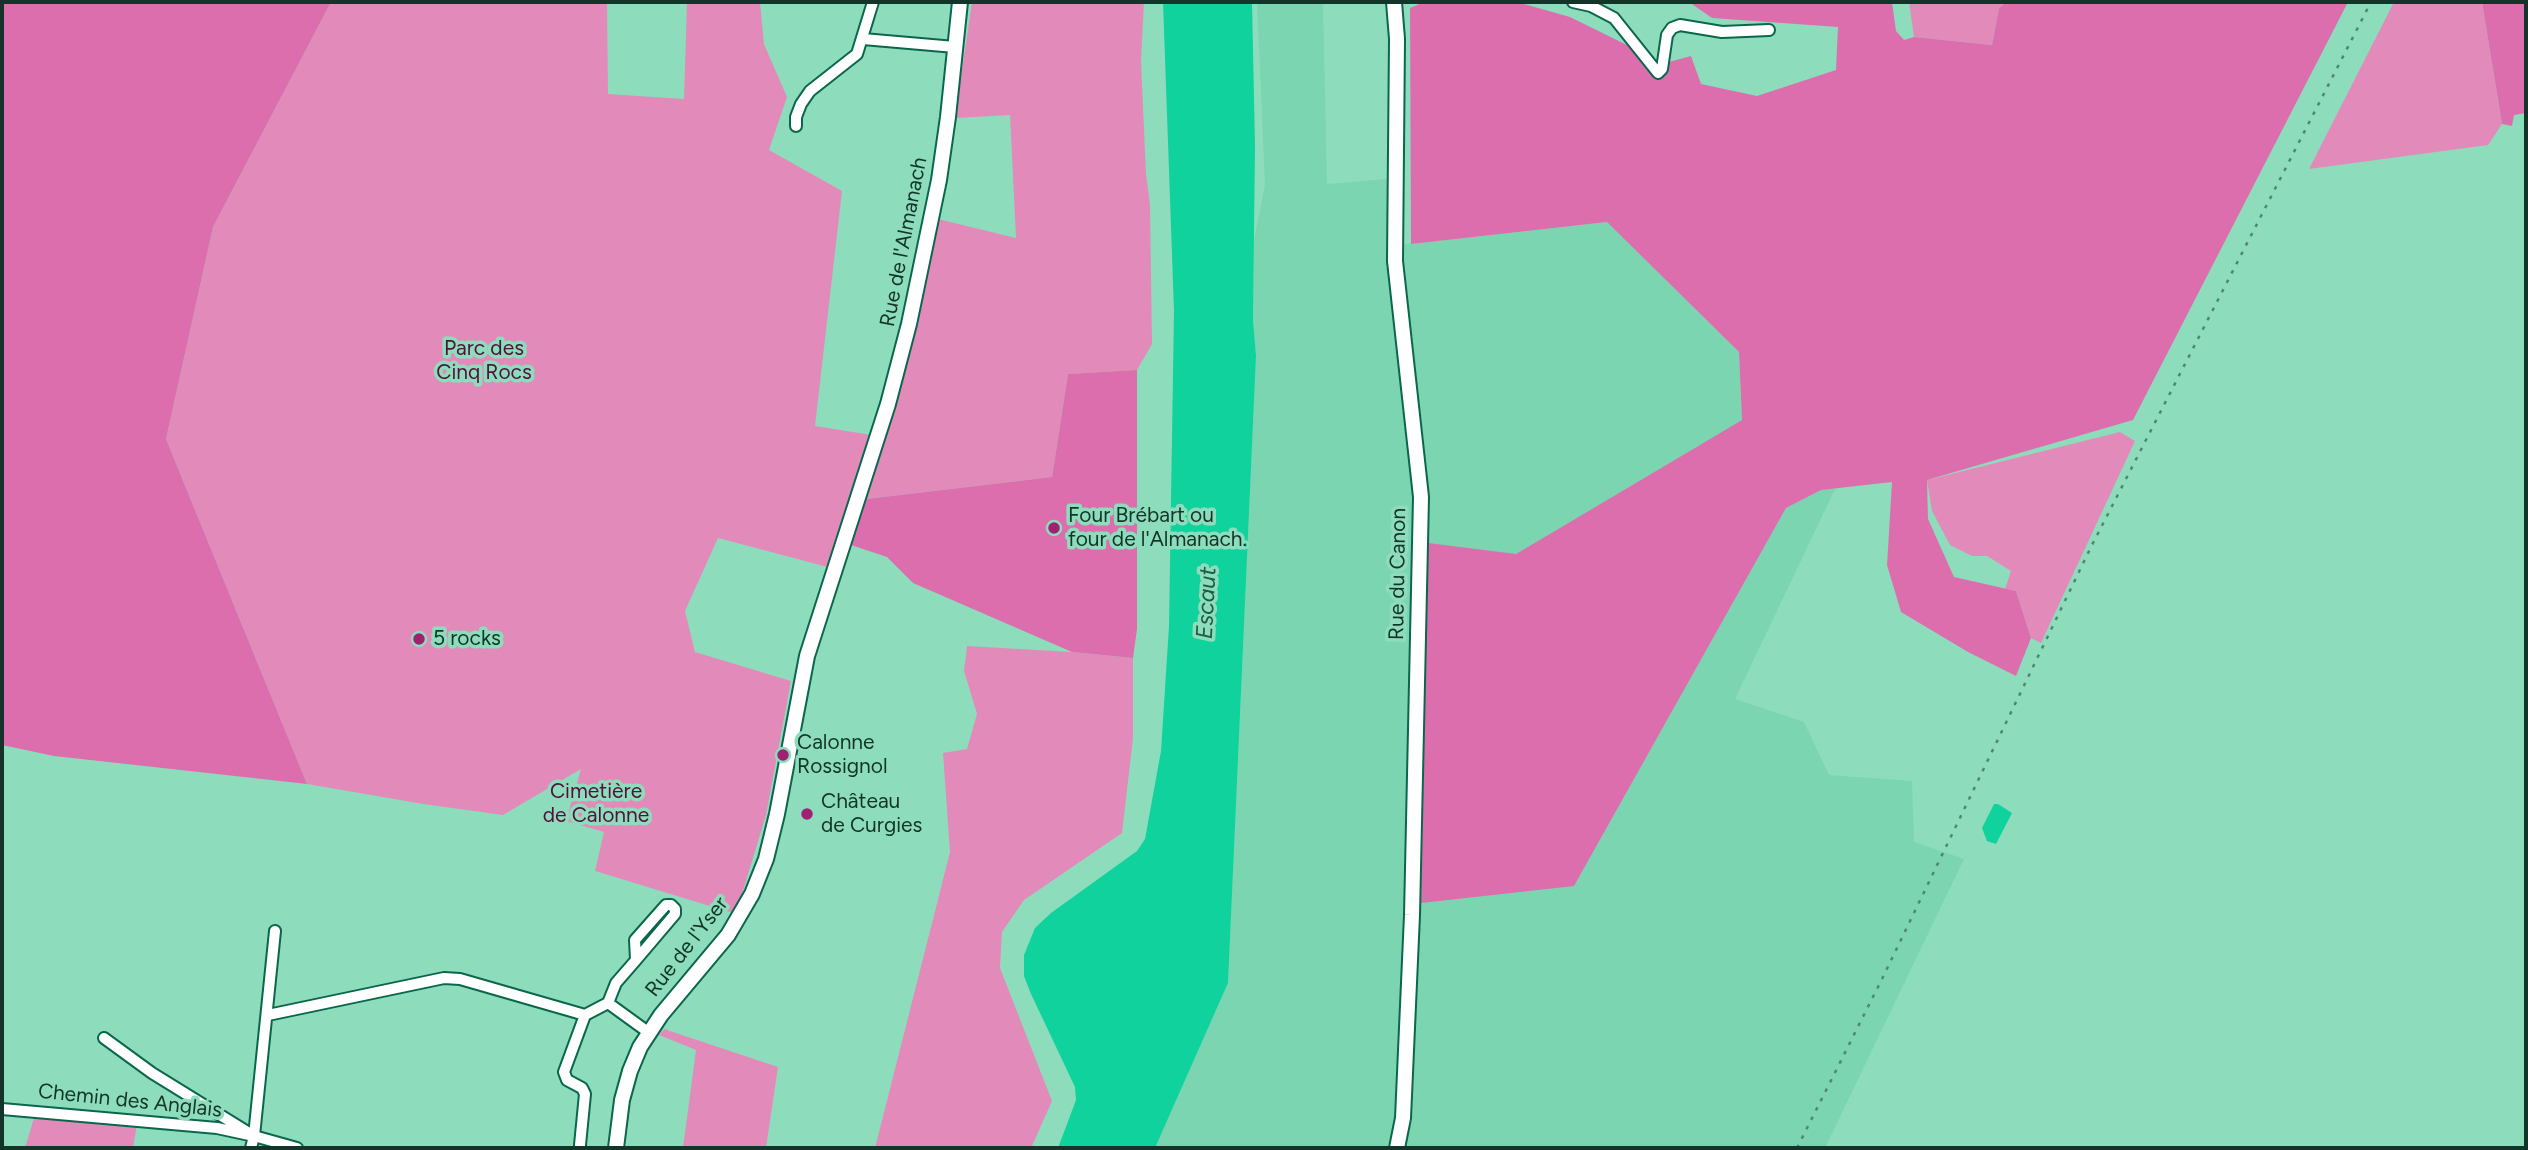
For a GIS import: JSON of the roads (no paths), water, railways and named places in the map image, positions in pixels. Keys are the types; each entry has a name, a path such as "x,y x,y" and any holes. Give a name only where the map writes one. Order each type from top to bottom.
{"main road":[{"name":"Rue de l'Almanach","path":"863,485 888,404 924,260 943,155 960,2"},
{"name":"Rue du Canon","path":"1394,2 1397,39 1395,261 1421,497 1412,915 1403,1118 1397,1148"},
{"name":"Rue de l'Yser","path":"615,1148 622,1100 630,1071 648,1032 728,935 761,873 777,814 807,656 863,485"}],"street":[{"path":"796,126 801,104 810,91 857,54 873,2"},
{"path":"1573,2 1591,6 1614,18 1658,73 1662,69 1667,34 1672,28 1681,25 1722,32 1769,30"},
{"path":"863,38 956,47"},
{"path":"580,1145 585,1094 582,1088 567,1080 564,1072 585,1015 608,1003 616,983 636,960 675,914 671,905 666,905 635,940 636,960"},
{"path":"251,1148 268,1015 275,931"},
{"path":"268,1015 444,978 460,979 585,1015"},
{"path":"608,1003 648,1032"},
{"path":"104,1038 152,1073 254,1136 297,1148"},
{"name":"Chemin des Anglais","path":"2,1109 217,1128 254,1136"}],"water":[{"name":"Escaut","path":"1163,2 1252,2 1255,145 1253,320 1256,356 1228,983 1155,1148 1058,1148 1076,1100 1075,1087 1024,976 1024,955 1035,928 1051,913 1137,851 1145,839 1161,751 1169,626 1174,311"},
{"path":"1994,804 2012,813 1996,844 1987,841 1982,828"}],"railway":[{"path":"1797,1148 2091,547 2371,2"}],"place":[{"name":"Four Brébart ou four de l'Almanach.","path":"1054,528"},
{"name":"5 rocks","path":"419,639"},
{"name":"Calonne Rossignol","path":"783,755"},
{"name":"Château de Curgies","path":"807,814"}],"park label":[{"name":"Parc des Cinq Rocs","path":"484,361"},
{"name":"Cimetière de Calonne","path":"596,804"}]}
